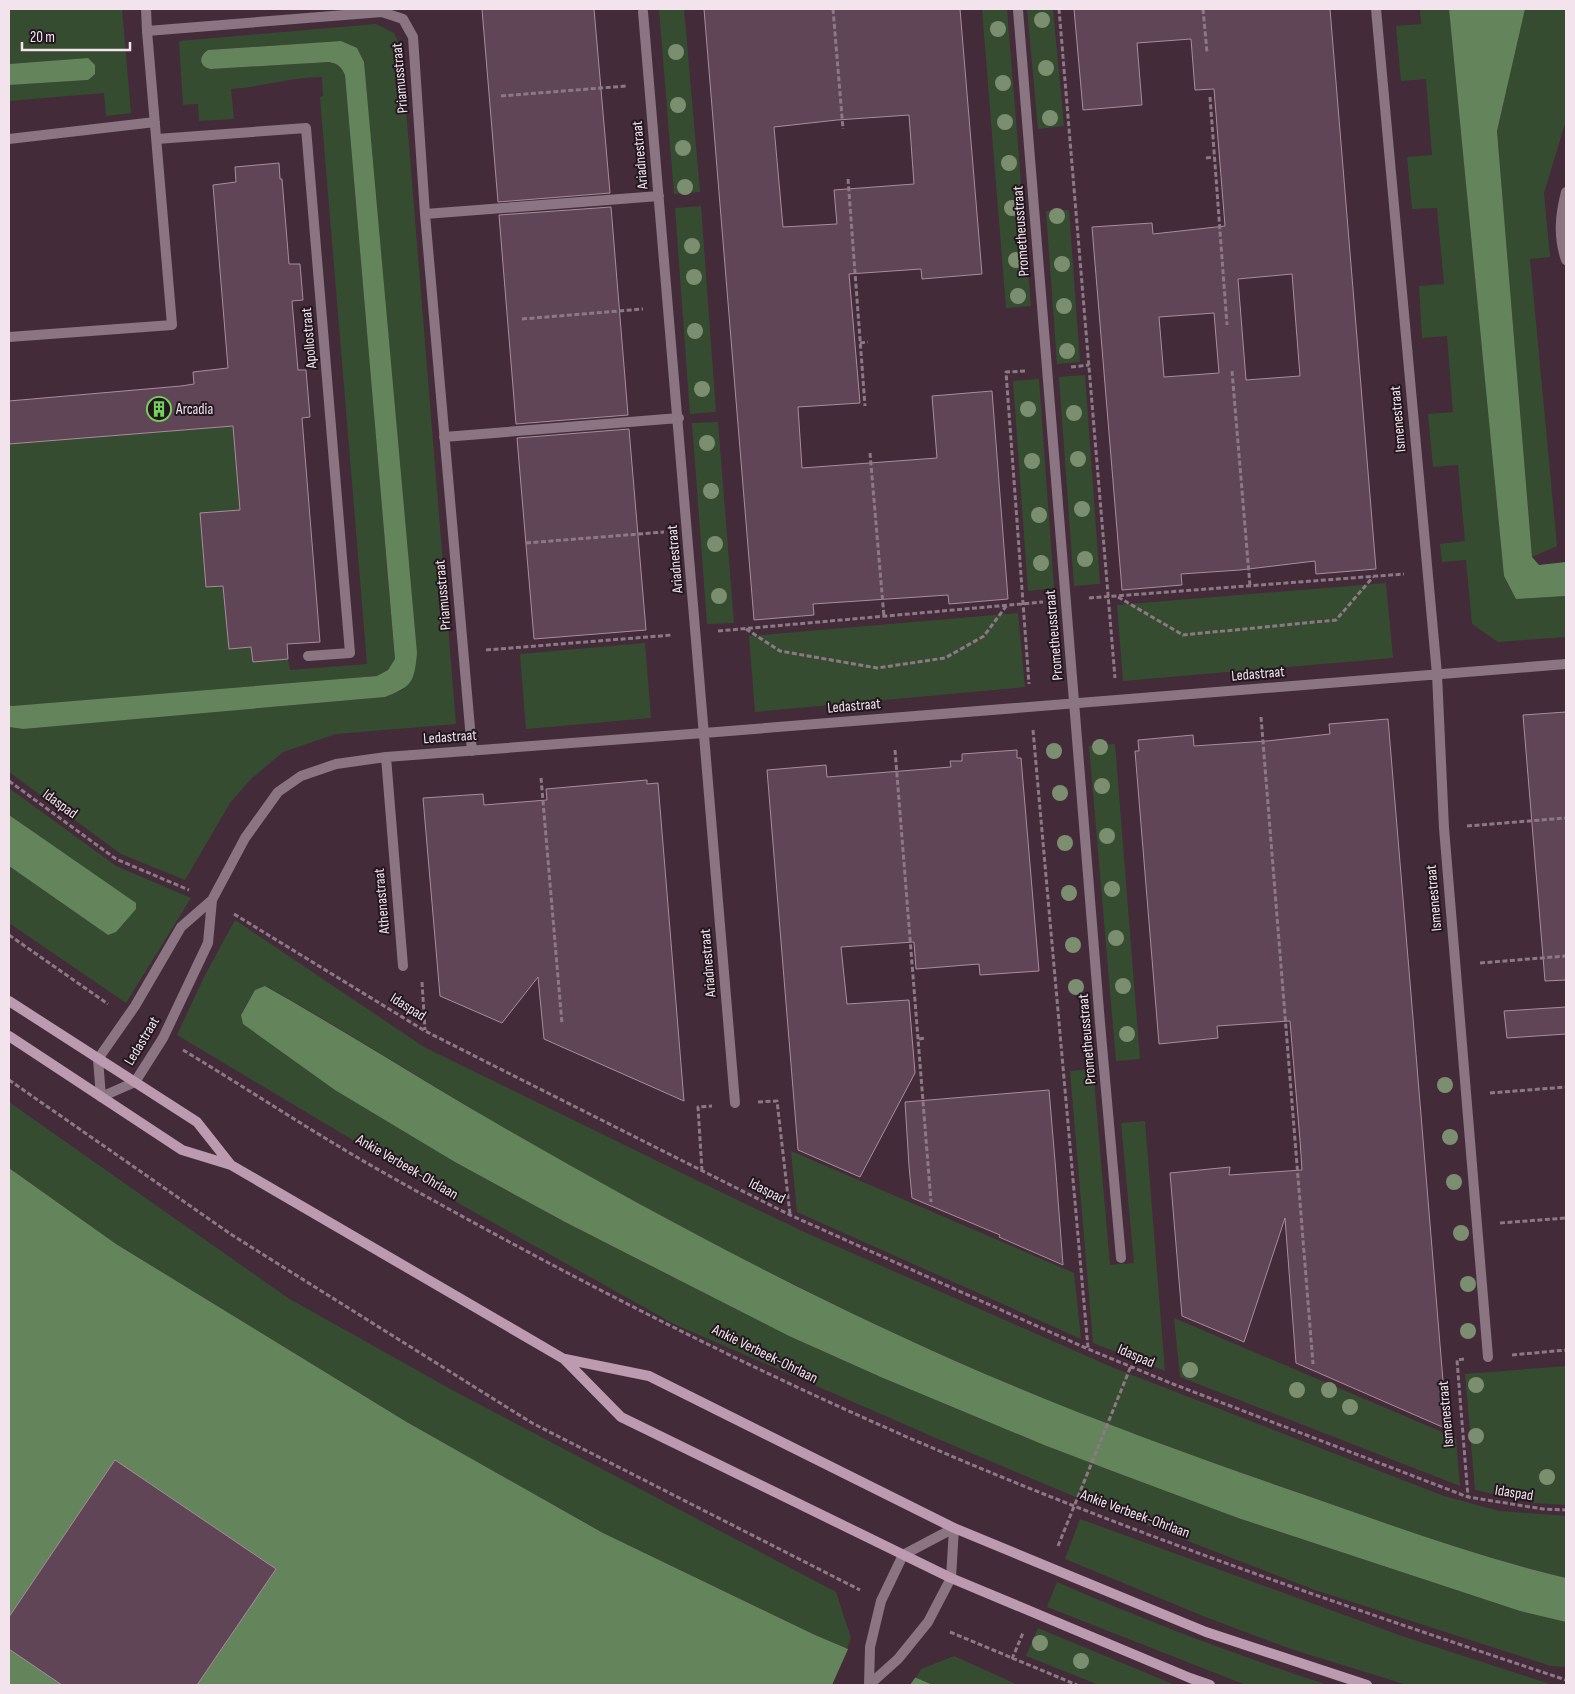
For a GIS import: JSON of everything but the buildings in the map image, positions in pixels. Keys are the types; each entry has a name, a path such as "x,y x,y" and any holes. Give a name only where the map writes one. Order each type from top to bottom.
{"main road":[{"path":"9,1001 197,1122 232,1165"},
{"path":"9,1036 182,1150 232,1165 564,1359 620,1417 951,1578 1210,1685"},
{"path":"564,1359 649,1376 954,1528 1206,1632 1367,1685"}],"street":[{"path":"9,337 172,325 146,9"},
{"name":"Ismenestraat","path":"1376,9 1436,674 1444,828 1488,1357"},
{"name":"Prometheusstraat","path":"1018,10 1100,1023 1121,1258"},
{"name":"Priamusstraat","path":"147,31 382,12 403,19 413,37 425,214 472,751"},
{"name":"Ariadnestraat","path":"643,12 679,418 735,1103"},
{"path":"9,139 155,122"},
{"name":"Apollostraat","path":"157,139 306,128 350,653 308,656"},
{"path":"1566,192 1562,208 1560,243 1566,260"},
{"path":"425,214 659,196"},
{"path":"444,437 679,418"},
{"name":"Ledastraat","path":"98,1059 135,1006 181,926 212,900 245,838 278,792 301,776 336,764 386,757 1116,701 1566,664"},
{"name":"Athenastraat","path":"386,757 403,966"},
{"name":"Ledastraat","path":"101,1097 135,1082 163,1038 208,943 212,900"},
{"path":"98,1059 101,1097"},
{"path":"869,1685 870,1647 882,1601 903,1555 954,1528"},
{"path":"869,1685 898,1659 928,1622 951,1578 954,1528"}],"path":[{"path":"834,9 843,129"},
{"path":"1059,9 1116,701"},
{"path":"1203,9 1207,52"},
{"path":"501,96 649,84"},
{"path":"1210,97 1227,325"},
{"path":"1206,158 1214,157"},
{"path":"848,179 865,406"},
{"path":"522,319 669,307"},
{"path":"860,343 868,342"},
{"path":"1047,369 1089,365"},
{"name":"Prometheusstraat","path":"1047,369 1006,372 1031,707 1088,1349"},
{"path":"1232,371 1250,586"},
{"path":"870,453 884,616"},
{"path":"526,543 688,530"},
{"path":"463,651 696,633 1066,600 1427,572"},
{"path":"1117,596 1183,635 1336,620 1373,576"},
{"path":"746,628 780,651 877,668 945,658 984,636 1008,605"},
{"path":"1261,717 1313,1364"},
{"path":"895,750 931,1202"},
{"path":"541,778 562,1024"},
{"name":"Idaspad","path":"9,781 116,859 212,900 425,1031 790,1215 1088,1349 1173,1384 1468,1497 1543,1509 1566,1510"},
{"path":"1444,828 1566,818"},
{"path":"9,935 127,1017"},
{"path":"1455,966 1566,956"},
{"path":"403,966 421,974 425,1031"},
{"name":"Ankie Verbeek-Ohrlaan","path":"163,1038 384,1172 587,1284 799,1388 898,1434 1090,1514 1308,1593 1566,1680"},
{"path":"919,1039 926,1038"},
{"path":"9,1080 232,1235 532,1423 882,1601"},
{"path":"1466,1095 1566,1087"},
{"path":"702,1171 698,1107 777,1101 790,1215"},
{"path":"1476,1225 1566,1218"},
{"name":"Ismenestraat","path":"1468,1497 1457,1360 1566,1350"},
{"path":"1088,1475 1131,1366"},
{"path":"928,1622 1077,1685"}],"shaded area":[{"path":"9,9 122,9 131,113 106,116 104,93 9,101 9,85 88,80 88,58 9,64"},
{"path":"659,9 684,9 700,192 674,194"},
{"path":"982,9 1007,9 1031,306 1006,308"},
{"path":"1027,9 1053,9 1064,126 1038,129"},
{"path":"1420,9 1449,9 1504,576 1516,599 1566,596 1566,637 1498,642 1472,624 1466,560 1442,562 1440,544 1465,541 1458,465 1433,467 1428,414 1453,412 1447,336 1422,338 1419,286 1444,284 1437,208 1412,209 1407,157 1432,155 1426,79 1401,81 1396,26 1421,24"},
{"path":"1449,9 1525,9 1497,131 1532,557 1539,565 1566,562 1566,596 1516,599 1504,576"},
{"path":"1525,9 1566,9 1566,120 1544,193 1550,257 1530,259 1557,546 1532,557 1497,131"},
{"path":"376,24 394,33 401,47 456,724 336,734 283,752 251,779 230,803 185,880 121,854 9,772 9,727 23,729 385,697 404,689 364,62 341,41 208,50 203,54 201,60 202,65 211,69 329,62 339,66 345,75 395,659 388,670 377,676 9,705 9,444 23,443 22,437 59,440 233,426 240,510 200,513 206,587 223,586 229,649 251,647 253,662 288,659 290,670 367,664 320,97 323,96 322,77 231,89 234,119 199,121 198,104 183,105 179,41"},
{"path":"341,41 357,48 364,62 417,653 413,677 407,686 385,697 23,729 9,727 9,705 377,676 388,670 395,659 345,75 339,66 329,62 211,69 204,66 201,61 201,58 208,50"},
{"path":"88,58 95,65 95,74 88,80 9,85 9,64"},
{"path":"701,206 716,412 690,414 675,208"},
{"path":"1069,210 1080,362 1057,364 1046,211"},
{"path":"1085,375 1100,584 1074,586 1059,377"},
{"path":"1039,379 1054,588 1028,591 1013,381"},
{"path":"718,422 734,623 707,624 692,423"},
{"path":"1386,583 1393,658 1123,681 1117,605"},
{"path":"1018,613 1025,687 755,712 749,636"},
{"path":"645,643 651,718 526,729 520,654"},
{"path":"1115,744 1140,1059 1116,1061 1089,746"},
{"path":"9,788 116,866 191,898 126,1003 9,923 9,866 108,935 136,909 135,903 9,815"},
{"path":"9,815 136,903 136,909 116,932 108,935 9,866"},
{"path":"235,920 424,1047 802,1231 1114,1368 1444,1496 1499,1511 1566,1516 1566,1578 1434,1540 1092,1418 935,1352 830,1303 726,1250 622,1195 520,1137 266,986 255,990 241,1014 455,1162 565,1222 789,1336 883,1378 1044,1445 1238,1518 1520,1611 1566,1622 1566,1667 1551,1666 1315,1590 1102,1508 674,1324 460,1204 177,1035 204,977"},
{"path":"265,986 470,1108 622,1194 778,1277 935,1352 1092,1418 1198,1457 1434,1540 1566,1578 1566,1622 1520,1611 1238,1518 1044,1445 883,1378 789,1336 565,1222 455,1162 335,1090 243,1024 241,1015 255,990"},
{"path":"1093,1069 1110,1265 1134,1263 1121,1123 1145,1121 1165,1371 1093,1343 1070,1071"},
{"path":"9,1102 288,1298 454,1391 836,1592 851,1638 847,1649 603,1533 405,1421 116,1244 9,1168"},
{"path":"791,1151 1074,1273 1081,1339 797,1212"},
{"path":"9,1168 116,1244 405,1421 603,1533 815,1635 933,1685 197,1685 276,1569 115,1460 9,1617"},
{"path":"1174,1318 1456,1438 1460,1486 1180,1377"},
{"path":"1566,1366 1566,1505 1534,1503 1475,1490 1465,1374"},
{"path":"1080,1519 1402,1636 1553,1685 1407,1685 1291,1649 1208,1618 1065,1559"},
{"path":"1057,1582 1191,1637 1328,1685 1246,1685 1047,1607"},
{"path":"1038,1628 1175,1685 1099,1685 1026,1656"},
{"path":"9,1649 62,1685 9,1685"},
{"path":"954,1656 1018,1685 933,1685 916,1678 921,1669"}],"pier":[{"path":"849,1647 917,1675 910,1685 832,1685"}],"place":[{"name":"Arcadia","path":"159,409"}]}
